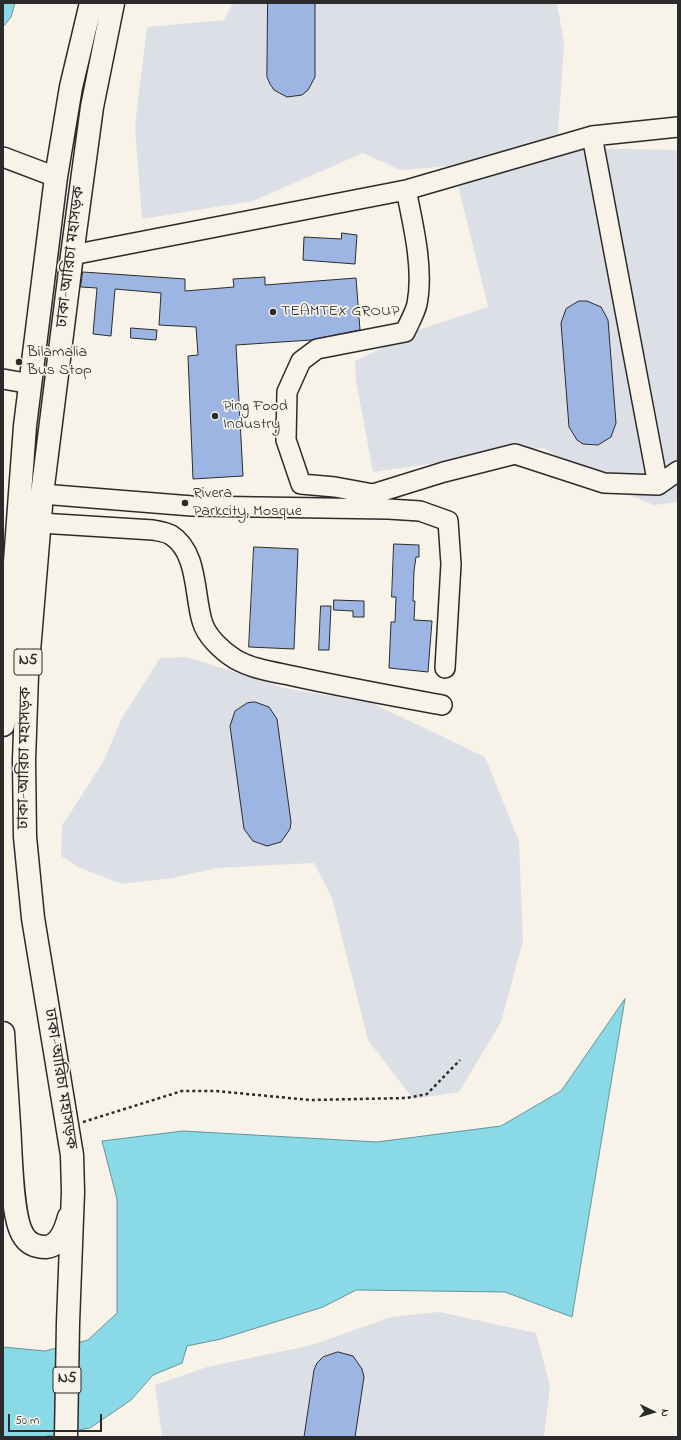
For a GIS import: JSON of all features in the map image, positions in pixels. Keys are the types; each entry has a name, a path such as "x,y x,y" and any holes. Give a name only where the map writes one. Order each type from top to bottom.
{"highway":[{"name":"ঢাকা-আরিচা মহাসড়ক","path":"3,725 26,426 56,177 71,87 91,3"},
{"name":"ঢাকা-আরিচা মহাসড়ক","path":"66,1437 68,1323 73,1192 72,1155 33,918 25,837 24,760 27,675 42,494 92,107 113,3"},
{"path":"3,1034 16,1218 26,1240 40,1247 49,1246 56,1243 66,1226 73,1192"},
{"path":"3,1165 9,1125"}],"street":[{"path":"72,254 406,190 592,136 678,127"},
{"path":"592,136 658,485"},
{"path":"3,157 56,177"},
{"path":"406,190 414,233 418,268 417,304 405,332 317,349 301,361 287,392 286,440 301,484 335,487 373,494 444,472 515,454 604,482 658,485 678,471"},
{"path":"3,379 31,384"},
{"path":"42,494 192,506 420,511 448,521 451,564 445,668"},
{"path":"40,523 153,530 170,534 180,543 188,556 197,589 202,622 212,639 236,659 260,669 309,680 442,705"}],"path":[{"path":"66,1125 84,1122 182,1091 216,1091 310,1100 407,1098 427,1094 460,1060"}],"shaded area":[{"path":"233,3 557,3 564,43 558,134 489,163 400,170 363,153 253,201 142,219 135,127 147,27 224,20"},
{"path":"582,148 678,150 678,502 654,505 616,490 543,448 373,472 356,381 355,361 421,329 488,307 458,185"},
{"path":"187,657 284,688 372,703 485,757 519,841 523,941 501,1022 459,1092 413,1099 368,1040 332,898 314,863 217,868 172,878 122,884 78,867 61,856 62,826 103,762 122,718 160,658"},
{"path":"439,1312 536,1333 550,1386 544,1437 162,1437 155,1385 207,1367 312,1345 391,1317"}],"water":[{"path":"3,3 15,3 11,17 3,27"},
{"path":"625,999 572,1317 505,1292 356,1290 323,1307 221,1339 187,1346 182,1363 153,1375 131,1400 90,1428 42,1437 3,1437 3,1347 45,1351 88,1340 117,1313 117,1199 102,1141 183,1131 377,1142 501,1126 561,1091"}],"building":[{"path":"268,3 315,3 315,77 308,90 302,95 287,97 274,90 267,77"},
{"path":"342,233 357,235 355,264 303,260 304,237 341,239"},
{"path":"83,272 185,279 185,291 234,287 233,279 265,277 265,285 356,278 360,330 311,340 236,345 243,476 193,479 188,356 198,355 196,327 159,325 161,293 115,289 111,336 93,334 97,288 81,287"},
{"path":"579,301 587,301 601,307 608,320 616,423 611,437 598,445 583,444 577,440 569,427 561,323 566,309"},
{"path":"131,328 157,330 156,340 131,338"},
{"path":"394,544 419,545 419,557 416,557 414,571 414,620 432,621 428,672 389,668 391,622 395,622 396,597 392,597"},
{"path":"254,547 298,549 294,649 249,647"},
{"path":"334,600 364,601 364,617 353,617 353,611 334,610"},
{"path":"321,606 331,606 329,650 319,650"},
{"path":"255,702 269,707 277,719 291,822 290,829 281,842 267,846 253,841 244,829 230,726 235,711 247,703"},
{"path":"338,1352 353,1356 362,1369 364,1377 355,1437 304,1437 314,1370 317,1363 323,1357"}],"place":[{"name":"TEAMTEX GROUP","path":"273,312"},
{"name":"Bilamalia Bus Stop","path":"19,362"},
{"name":"Ping Food Industry","path":"215,416"},
{"name":"Rivera Parkcity, Mosque","path":"185,503"}]}
